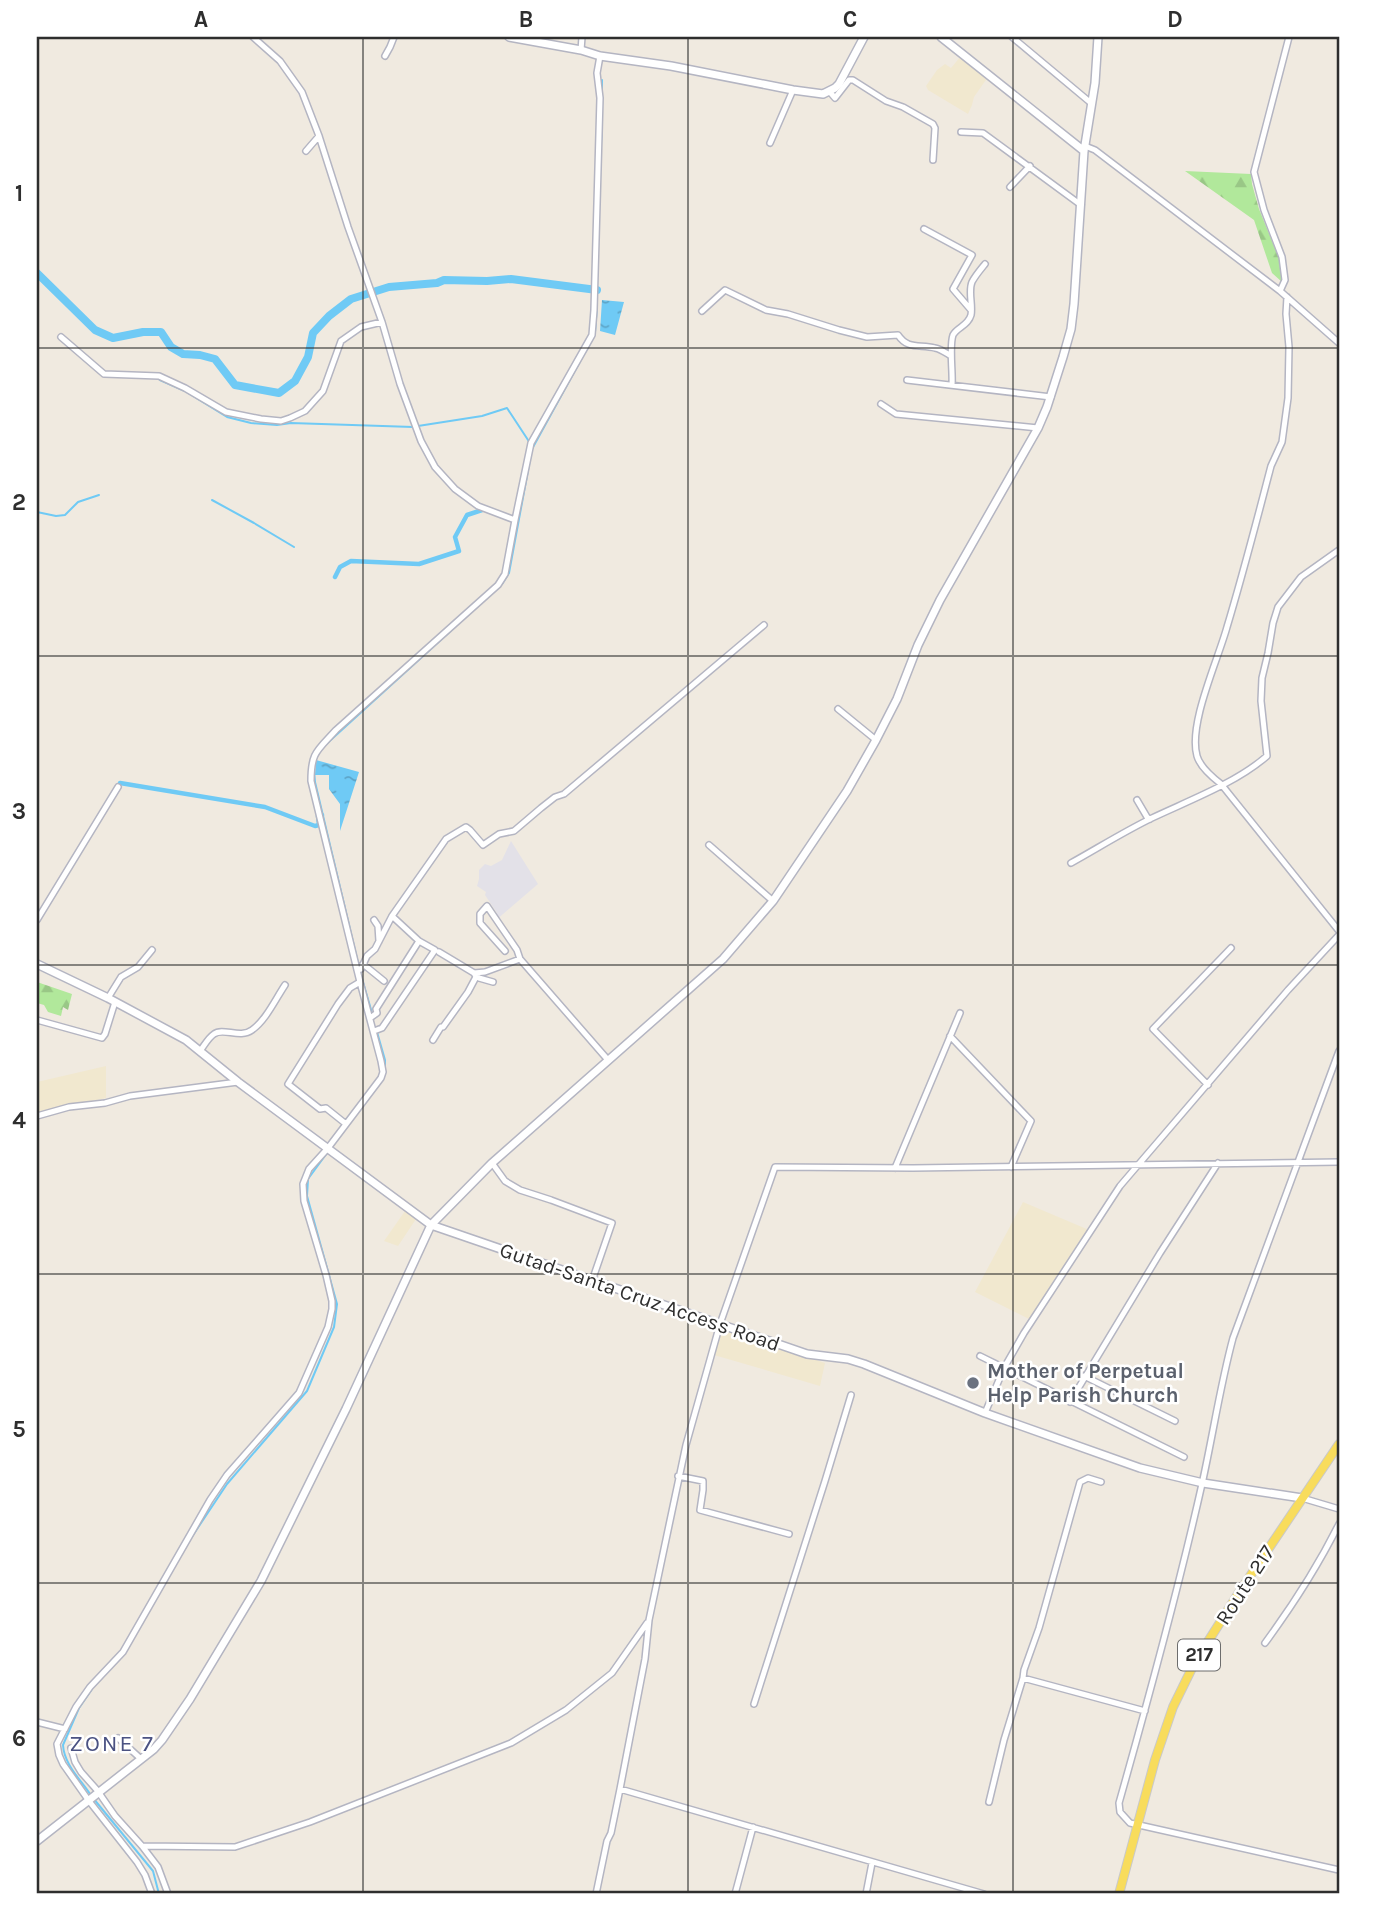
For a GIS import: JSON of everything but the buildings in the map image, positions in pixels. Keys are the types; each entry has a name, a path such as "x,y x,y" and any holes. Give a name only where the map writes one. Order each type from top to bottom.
{"main road":[{"name":"Route 217","path":"1119,1894 1154,1760 1173,1707 1195,1662 1339,1444"}],"street":[{"path":"253,37 280,61 302,92 382,322 400,384 421,441 435,468 454,489 478,506 515,520"},
{"path":"385,56 394,37"},
{"path":"509,37 581,50 600,57 671,66 816,94 829,92 839,84 864,37"},
{"path":"581,50 582,37"},
{"path":"941,37 1085,149 1095,150 1280,291 1336,337 1339,344"},
{"path":"1012,37 1091,103"},
{"path":"37,1841 154,1749 190,1699 261,1581 346,1409 431,1225 492,1163 723,958 773,901 847,791 897,699 918,645 940,600 1038,428 1051,397 1071,329 1085,149 1095,83 1098,37"},
{"path":"1280,291 1285,280 1282,257 1264,210 1254,172 1289,37"},
{"path":"152,1894 137,1862 93,1797 59,1755 57,1744 90,1687 122,1652 227,1475 299,1394 328,1327 332,1301 304,1201 303,1184 309,1169 374,1088 383,1072 311,781 311,761 317,750 336,730 498,584 505,574 531,443 592,335 600,98 597,73 600,57"},
{"path":"829,92 835,98 849,80 853,80 886,101 904,107 933,124 933,160"},
{"path":"770,143 793,90"},
{"path":"961,132 983,132 1081,205"},
{"path":"306,151 319,136"},
{"path":"1010,187 1030,166"},
{"path":"924,229 972,255 953,289 971,310"},
{"path":"952,385 954,370 951,356 954,334 969,321 971,284 985,264"},
{"path":"702,311 725,290 766,310 867,337 898,335 910,346 937,348 951,356"},
{"path":"985,1413 1004,1368 1024,1333 1120,1186 1339,933 1197,758 1195,741 1200,711 1227,627 1271,466 1282,442 1288,398 1288,300"},
{"path":"61,337 104,374 159,376 226,412 281,421 305,411 323,391 341,341 361,327 382,322"},
{"path":"907,380 1051,397"},
{"path":"881,404 896,414 1038,428"},
{"path":"1071,863 1150,819 1256,766 1267,756 1261,701 1262,678 1273,623 1279,607 1301,577 1339,550"},
{"path":"357,970 361,969 392,916 446,839 466,827 483,845 499,834 514,831 555,797 564,794 764,625"},
{"path":"838,709 876,740"},
{"path":"37,920 117,787"},
{"path":"1137,800 1150,819"},
{"path":"709,845 773,901"},
{"path":"505,951 480,923 480,914 487,906 517,950 520,959 608,1060"},
{"path":"374,1031 383,1028 435,950 419,941 392,916"},
{"path":"374,920 379,941"},
{"path":"370,1018 377,1013 376,1009 388,987 419,941"},
{"path":"1208,1084 1153,1029 1231,948"},
{"path":"37,1020 102,1038 122,975 138,967 152,950"},
{"path":"439,952 480,978 493,982"},
{"path":"474,973 485,972 520,959"},
{"name":"Gutad-Santa Cruz Access Road","path":"37,964 178,1036 431,1225 807,1354 848,1359 864,1364 985,1413 1140,1468 1203,1483 1302,1498"},
{"path":"363,964 384,981"},
{"path":"433,1040 468,992 476,977 474,973"},
{"path":"346,1124 326,1108 320,1109 288,1084 338,1004 350,988 360,982"},
{"path":"200,1051 219,1031 240,1034 250,1032 265,1016 285,985"},
{"path":"895,1168 960,1013"},
{"path":"950,1036 1031,1121 1011,1167"},
{"path":"1339,1051 1233,1338 1203,1483 1175,1598 1119,1803 1120,1812 1130,1823 1339,1870"},
{"path":"37,1116 130,1096 238,1082"},
{"path":"596,1894 620,1789 645,1659 649,1620 678,1476 720,1324 775,1167 1339,1162"},
{"path":"492,1163 505,1181 520,1190 612,1223 592,1280"},
{"path":"1070,1402 1218,1163"},
{"path":"980,1356 1184,1457"},
{"path":"1084,1376 1175,1421"},
{"path":"754,1704 851,1395"},
{"path":"678,1476 703,1481 700,1510 789,1534"},
{"path":"989,1802 1004,1740 1080,1482 1088,1478 1101,1482"},
{"path":"1302,1498 1339,1508"},
{"path":"1265,1643 1325,1553 1339,1524"},
{"path":"142,1846 235,1847 310,1822 511,1743 566,1710 612,1673 649,1620"},
{"path":"1023,1678 1145,1711"},
{"path":"37,1723 65,1729"},
{"path":"118,1738 141,1759"},
{"path":"71,1748 93,1797 115,1816 142,1846 158,1867 168,1894"},
{"path":"620,1789 984,1894"},
{"path":"734,1894 753,1827"},
{"path":"866,1894 872,1863"}],"shaded area":[{"path":"961,56 988,77 974,97 968,114 928,90 926,86 937,70 945,64 951,68"},
{"path":"511,841 538,884 495,921 491,915 497,913 485,895 486,892 477,886 479,870 485,864 491,866 502,860"},
{"path":"106,1066 106,1098 37,1113 37,1082"},
{"path":"1023,1202 1089,1230 1029,1319 975,1292"},
{"path":"405,1211 416,1219 398,1246 384,1241"},
{"path":"722,1328 825,1363 820,1386 714,1355"}],"green space":[{"path":"1185,171 1251,174 1259,209 1279,258 1282,282 1272,273 1254,220"},
{"path":"37,982 72,994 68,1010 63,1007 61,1016 48,1012 44,1005 37,1003"}],"water":[{"path":"602,300 624,302 615,335 600,331"},
{"path":"316,760 359,772 340,831 340,804 329,789 329,775 315,775"}],"waterway":[{"path":"602,80 602,94"},
{"path":"601,143 602,128"},
{"path":"37,273 95,330 113,338 143,332 161,332 171,347 183,354 215,359 235,385 279,393 295,381 308,357 313,333 351,299 389,287 444,280 511,279 597,290"},
{"path":"595,332 597,306"},
{"path":"532,449 590,343"},
{"path":"160,380 185,391 227,417 251,423 413,427"},
{"path":"418,426 482,416 507,408 530,443"},
{"path":"502,584 509,573 531,454"},
{"path":"37,512 65,515 78,502 99,495"},
{"path":"212,500 294,547"},
{"path":"335,577 340,567 351,561 419,564 459,551 455,537 467,515 482,510"},
{"path":"323,747 456,626"},
{"path":"314,771 358,963"},
{"path":"120,783 265,807 315,826 319,825 318,816 322,815"},
{"path":"360,972 372,1013"},
{"path":"377,1032 385,1067"},
{"path":"189,1541 227,1484 307,1391 334,1327 337,1304 307,1196 308,1179 327,1153"},
{"path":"90,1794 69,1765 63,1745 79,1708 92,1689"},
{"path":"93,1798 153,1871 159,1894"}],"place":[{"name":"Mother of Perpetual Help Parish Church","path":"973,1383"}],"district":[{"name":"ZONE 7","path":"112,1743"}]}
